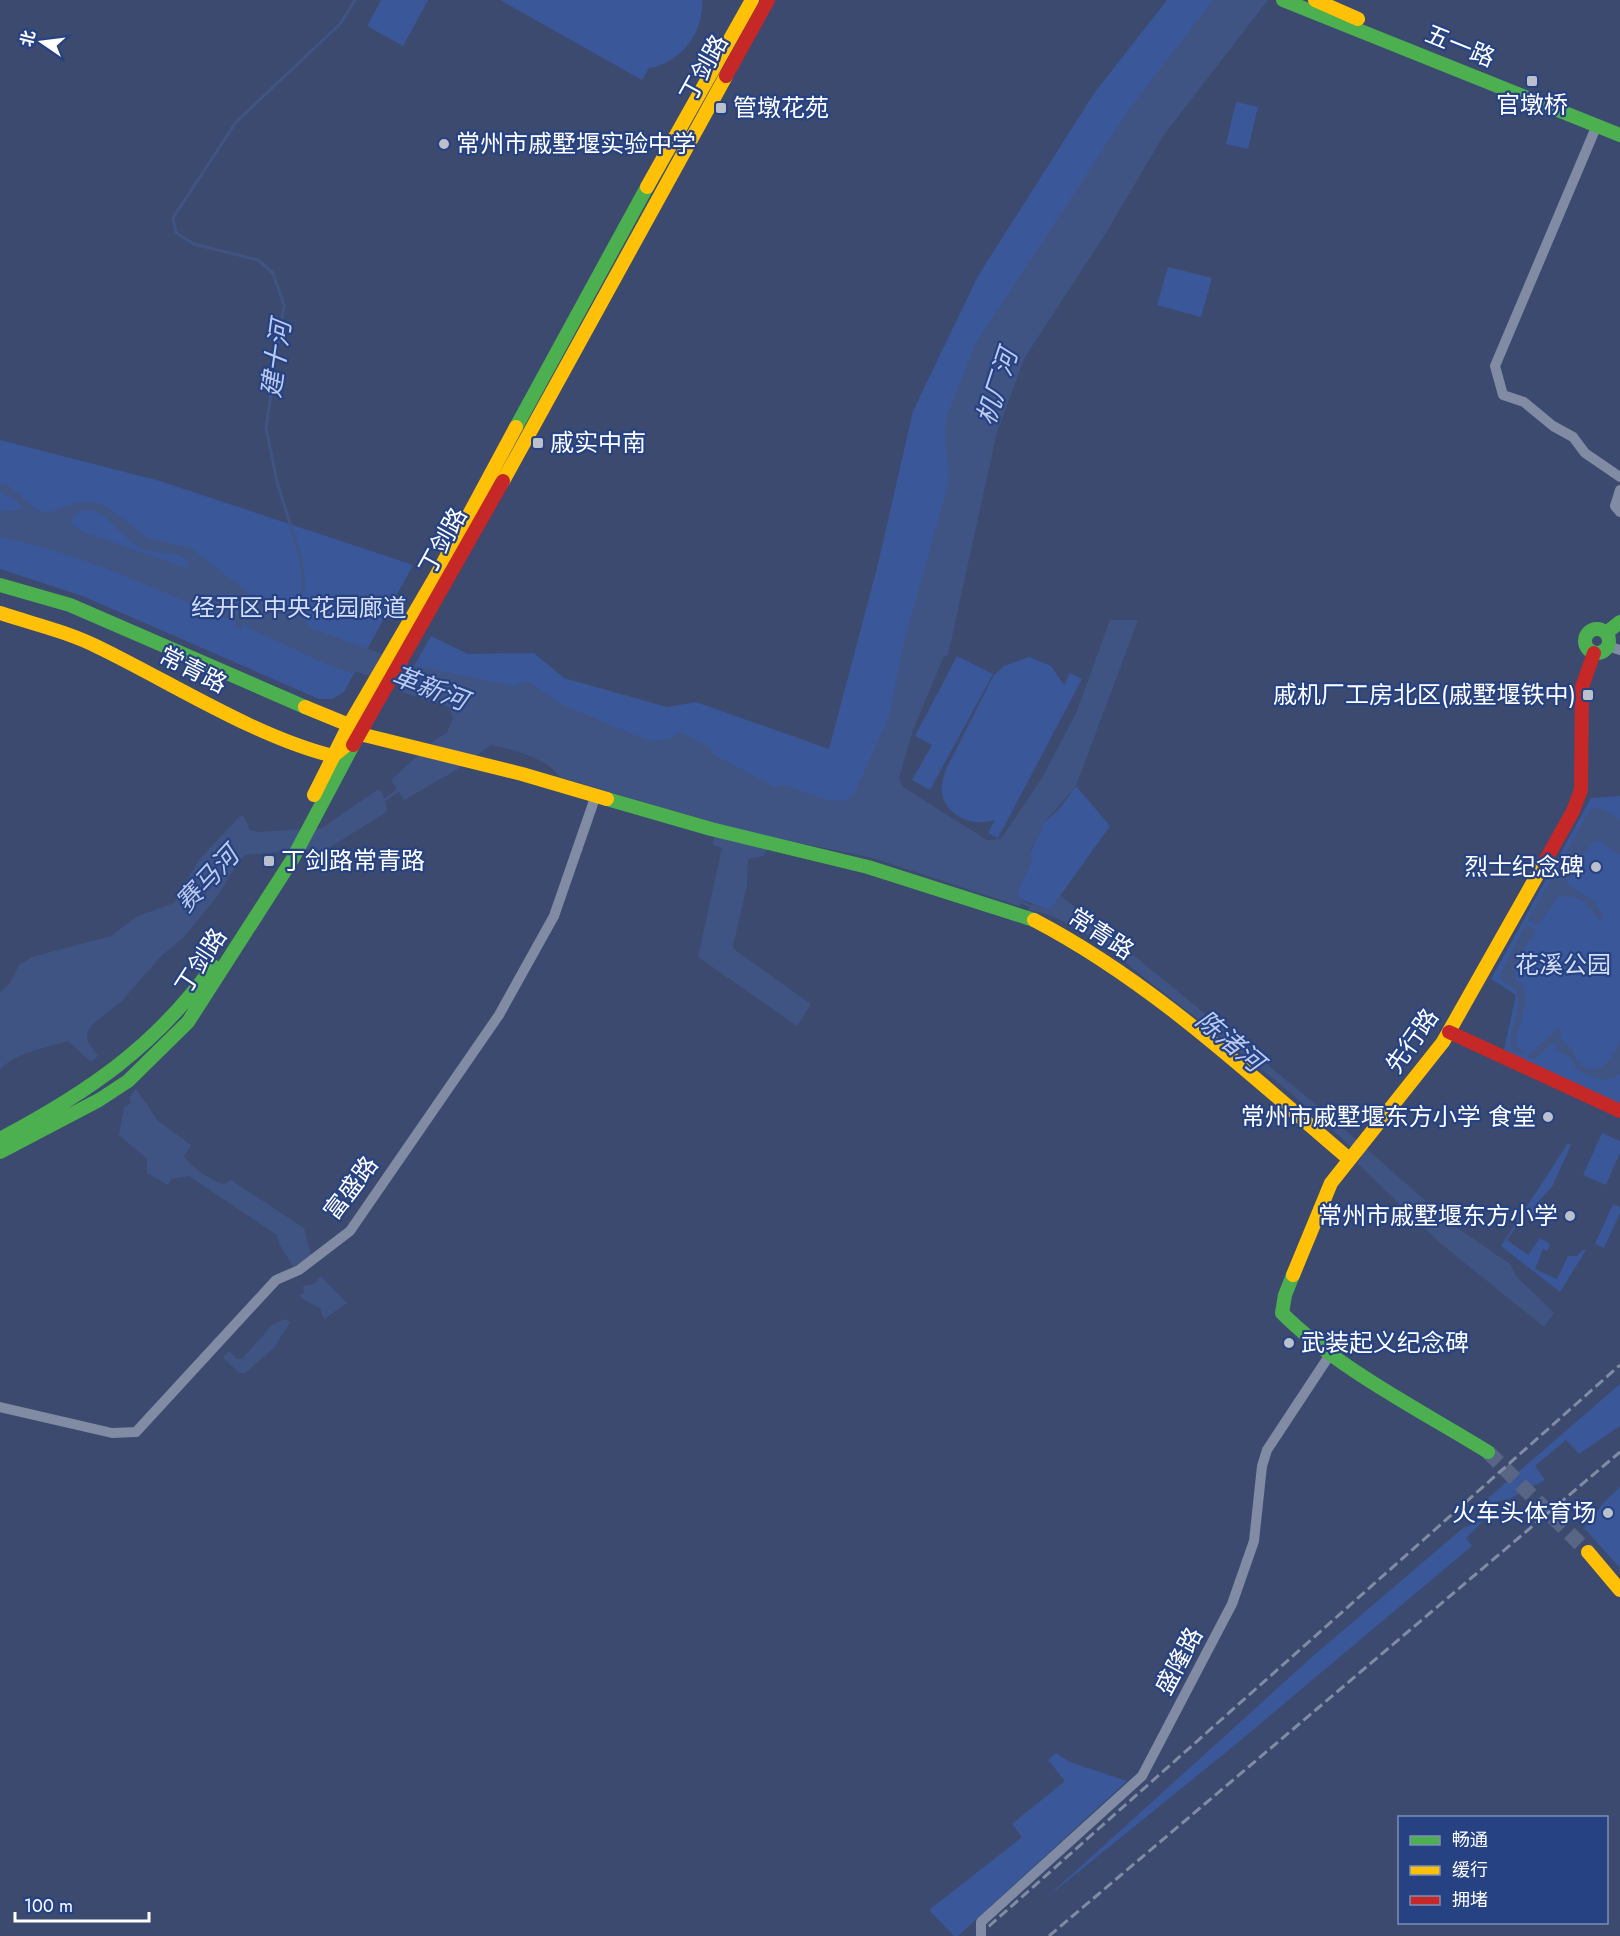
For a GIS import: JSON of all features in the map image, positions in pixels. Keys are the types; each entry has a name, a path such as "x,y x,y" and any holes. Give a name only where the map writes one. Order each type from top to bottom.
{"main road":[{"name":"丁剑路","path":"0,1152 99,1100 128,1081 188,1022 210,992 286,862 349,725 376,690 397,653 436,576 650,181 752,0"},
{"name":"丁剑路","path":"397,653 446,584 768,0"},
{"name":"五一路","path":"1283,0 1620,135"},
{"name":"五一路","path":"1315,0 1620,124"},
{"name":"常青路","path":"0,585 70,605 162,647 349,725 360,734 418,751 596,795 711,829 868,867 983,903 1063,934 1170,1008 1350,1156"},
{"name":"常青路","path":"0,613 97,646 214,707 309,750 333,756"},
{"path":"1612,643 1594,629 1586,636 1586,646 1594,653 1602,652 1612,643 1620,622"},
{"name":"先行路","path":"1488,1452 1331,1353 1297,1328 1282,1313 1285,1295 1330,1183 1417,1077 1449,1032 1573,811 1581,790 1582,687 1594,653"},
{"name":"丁剑路","path":"305,823 360,734 376,690"},
{"path":"333,756 360,734"},
{"name":"丁剑路","path":"0,1139 93,1088 119,1069 162,1031 202,984 286,862"},
{"path":"1449,1032 1620,1111"},
{"path":"1588,1552 1620,1590"}],"street":[{"path":"1597,125 1495,366 1503,395 1524,402 1552,426 1573,437 1585,453 1620,477"},
{"path":"1620,490 1615,506 1620,512"},
{"name":"富盛路","path":"0,1407 112,1433 136,1432 276,1280 298,1270 350,1231 499,1016 554,916 596,795"},
{"name":"盛隆路","path":"981,1936 981,1922 1142,1776 1232,1604 1254,1541 1262,1466 1268,1450 1331,1353"}],"green space":[{"path":"381,0 428,0 403,46 367,26"},
{"path":"500,0 702,0 702,12 695,34 688,44 671,60 649,68 642,80"},
{"name":"经开区中央花园廊道","path":"1167,0 1227,0 1007,323 916,648 860,814 408,677 431,636 468,654 534,653 564,678 667,707 696,702 829,749 878,564 913,411 978,276 1095,92"},
{"path":"1236,102 1258,107 1248,149 1226,144"},
{"path":"1168,267 1212,278 1201,317 1157,305"},
{"name":"经开区中央花园廊道","path":"0,440 160,481 413,565 344,692 332,699 319,699 85,597 0,569"},
{"path":"957,656 993,674 930,790 912,780 932,745 915,736"},
{"path":"1029,657 1051,666 1064,685 1070,673 1082,679 998,838 988,833 995,820 972,821 952,811 943,798 942,784 946,769 994,675 1004,666"},
{"path":"1076,786 1110,826 1050,910 1023,900 1018,895 1019,888 1033,858 1029,856 1044,823 1059,809"},
{"name":"花溪公园","path":"1620,796 1620,1106 1504,1050 1516,995 1491,979 1591,798"},
{"path":"1602,1133 1620,1141 1620,1153 1606,1185 1583,1175"},
{"path":"1568,1143 1571,1145 1552,1187 1536,1204 1534,1217 1525,1213 1507,1240 1528,1255 1540,1238 1550,1244 1547,1251 1543,1249 1535,1269 1557,1279 1568,1256 1577,1256 1582,1250 1586,1250 1560,1292 1501,1246"},
{"path":"1613,1204 1620,1207 1620,1213 1604,1248 1595,1244"},
{"path":"1620,1384 1620,1426 1579,1454 1566,1440 1535,1466 1545,1480 1509,1499 1480,1505"},
{"name":"火车头体育场","path":"1620,1487 1620,1568 1584,1528 1604,1502"},
{"path":"1484,1520 1466,1538 1472,1546 1235,1745 1046,1898 1313,1656 1463,1528"},
{"path":"1056,1753 1070,1762 1127,1781 958,1936 954,1936 929,1910 1022,1837 1012,1824 1065,1781 1048,1760"}],"water":[{"path":"1213,0 1268,0 1163,136 1106,233 1025,357 997,432 948,655 944,656 913,730 899,778 903,787 987,840 1001,839 1042,778 1077,711 1110,620 1138,620 1076,786 1044,823 1029,855 1033,858 1019,888 1019,895 1023,900 1019,906 873,858 776,838 763,856 748,859 747,885 733,946 735,950 811,1004 797,1026 698,957 722,848 713,845 715,823 560,777 539,760 520,752 491,745 453,772 404,800 391,780 436,739 447,733 453,718 449,707 398,691 399,687 355,671 352,673 326,664 249,629 249,626 244,624 242,628 237,627 234,621 100,566 27,543 0,538 0,510 21,509 17,501 0,491 0,483 9,486 36,509 47,513 78,502 96,502 112,510 148,538 191,548 254,597 269,599 303,617 310,628 413,665 514,686 521,682 529,682 565,706 650,741 670,739 681,732 709,746 713,754 775,787 784,785 827,800 843,801 854,794 889,716 902,650 949,480 945,432 947,416 975,344 1130,108","holes":["93,510 138,547 182,557 188,560 187,568 84,532 71,524 74,516 82,511"]},
{"path":"377,790 382,791 387,809 385,813 324,851 306,849 246,855 239,860 219,894 183,938 161,956 122,1001 93,1024 87,1032 88,1042 98,1056 91,1062 68,1041 22,1055 0,1070 0,993 10,983 19,965 32,957 111,936 138,916 174,903 199,860 240,816 244,817 250,830 259,832 322,828"},
{"path":"1594,808 1604,809 1620,820 1620,855 1600,841 1595,841 1585,852 1566,884 1594,900 1604,919 1598,919 1578,898 1566,896 1558,897 1538,926 1528,920 1589,811"},
{"path":"1060,895 1319,1107 1453,1225 1510,1264 1517,1277 1554,1313 1544,1327 1439,1242 1357,1163 1362,1157 1265,1072 1082,931 1046,914 1028,910 1032,904 1050,910"},
{"path":"1526,924 1536,931 1515,964 1516,980 1523,985 1526,1001 1516,1040 1517,1046 1524,1052 1523,1055 1511,1049 1518,1007 1516,991 1501,980 1500,974"},
{"path":"1558,1028 1562,1030 1561,1038 1579,1063 1586,1068 1599,1068 1604,1064 1614,1053 1620,1040 1620,1074 1615,1078 1605,1080 1577,1070 1570,1057 1556,1051 1556,1045 1552,1043 1536,1059 1527,1057"},
{"path":"136,1089 158,1121 191,1145 184,1156 192,1165 208,1177 224,1184 231,1180 304,1228 311,1255 293,1267 277,1235 189,1176 171,1179 168,1185 147,1173 147,1159 119,1135 124,1107 131,1103 129,1098"},
{"path":"321,1276 347,1303 324,1319 320,1308 299,1295 304,1293 303,1286 314,1284"},
{"path":"285,1319 290,1322 274,1348 245,1373 239,1373 223,1357 229,1351 237,1359 242,1359 272,1325"}],"waterway":[{"name":"建十河","path":"294,616 304,586 301,559 277,482 266,428 284,305 273,273 258,260 194,244 176,233 173,218 236,122 340,24 355,0"},
{"name":"赛马河","path":"383,801 400,789"},
{"name":"陈渚河","path":"1019,901 1032,907"}],"tunnel":[{"path":"1488,1452 1588,1552"}],"railway":[{"path":"978,1936 1620,1365"},
{"path":"1049,1936 1620,1452"}],"traffic: fast":[{"path":"1283,0 1620,135"},
{"path":"516,427 647,187"},
{"path":"0,585 70,605 305,707"},
{"path":"1606,633 1620,622"},
{"path":"1597,629 1606,632 1609,641 1606,650 1597,653 1588,650 1585,641 1588,632 1597,629"},
{"path":"0,1152 99,1100 128,1081 188,1022 292,860 353,745"},
{"path":"607,799 711,829 868,867 1034,920"},
{"path":"0,1139 62,1104 117,1066 167,1021 213,966"},
{"path":"1293,1275 1285,1295 1282,1313 1304,1333 1380,1388 1488,1452"}],"traffic: slow":[{"path":"647,187 752,0"},
{"path":"1315,0 1358,19"},
{"path":"503,481 726,76"},
{"path":"314,795 349,725 436,576 516,427"},
{"path":"0,613 88,642 244,723 304,747 333,756 360,734 349,725 305,707"},
{"path":"360,734 522,774 607,799"},
{"path":"1293,1275 1331,1183 1443,1042 1544,863"},
{"path":"1034,920 1077,944 1158,1000 1236,1061 1348,1158"},
{"path":"1588,1552 1620,1590"}],"traffic: jam":[{"path":"726,76 768,0"},
{"path":"353,745 503,481"},
{"path":"1544,863 1573,811 1581,790 1582,687 1594,653"},
{"path":"1449,1032 1620,1111"}],"place":[{"name":"官墩桥","path":"1532,81"},
{"name":"管墩花苑","path":"721,108"},
{"name":"常州市戚墅堰实验中学","path":"444,144"},
{"name":"戚实中南","path":"538,443"},
{"name":"戚机厂工房北区(戚墅堰铁中)","path":"1588,695"},
{"name":"丁剑路常青路","path":"269,861"},
{"name":"烈士纪念碑","path":"1596,867"},
{"name":"常州市戚墅堰东方小学 食堂","path":"1548,1117"},
{"name":"常州市戚墅堰东方小学","path":"1570,1216"},
{"name":"武装起义纪念碑","path":"1289,1343"},
{"name":"火车头体育场","path":"1608,1513"}],"water label":[{"name":"机厂河","path":"997,387"},
{"name":"革新河","path":"430,688"}]}
